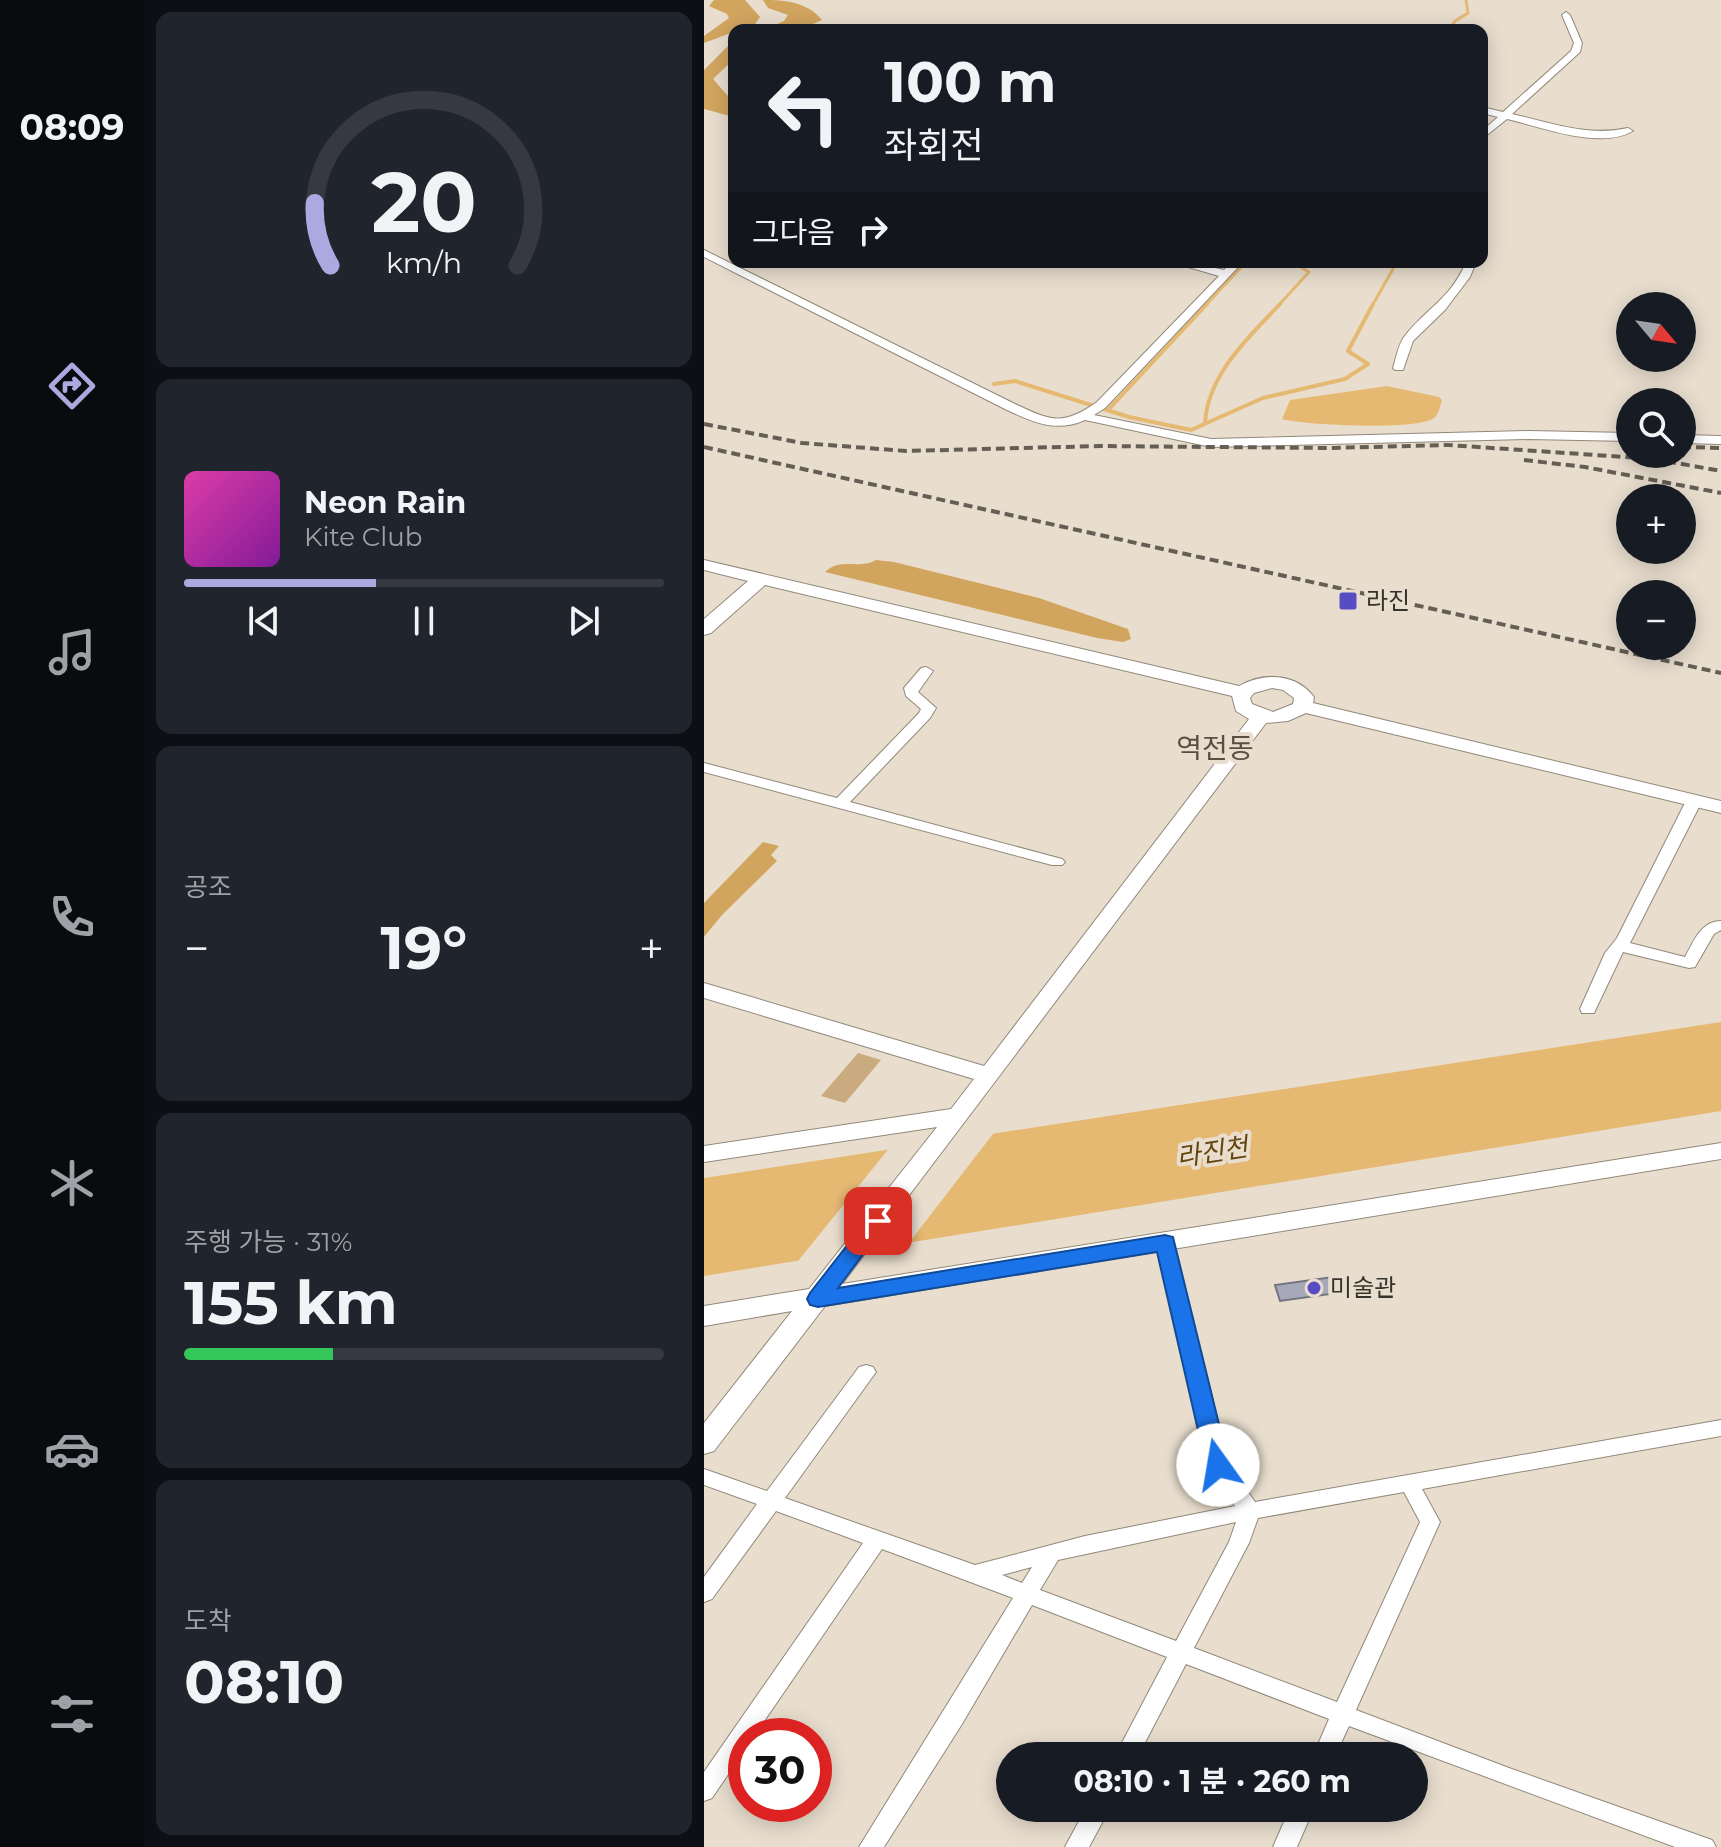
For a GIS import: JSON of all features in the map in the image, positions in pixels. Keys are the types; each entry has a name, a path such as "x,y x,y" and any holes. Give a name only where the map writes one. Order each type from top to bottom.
{"main road":[{"path":"704,565 1243,693 1259,684 1284,684 1302,693 1302,706"},
{"path":"704,629 761,579"},
{"path":"1243,693 1243,707 1261,716 1286,716 1302,706 1721,807"},
{"path":"704,1443 951,1126 1261,716"},
{"path":"704,990 988,1075"},
{"path":"704,1154 951,1126"},
{"path":"704,1316 1721,1151"}],"street":[{"path":"1488,129 1500,116 1534,92 1575,52 1578,43 1566,15"},
{"path":"1488,112 1589,135 1605,136 1628,131"},
{"path":"704,253 728,265"},
{"path":"734,268 1040,421 1056,426 1085,417 1140,366 1232,268"},
{"path":"1201,268 1226,274"},
{"path":"1399,368 1408,340 1441,308 1469,268"},
{"path":"1085,417 1211,443 1529,435 1616,437"},
{"path":"1696,439 1721,440"},
{"path":"840,804 925,715 929,708 911,693 911,688 926,671"},
{"path":"704,767 1057,862"},
{"path":"1588,1009 1608,962 1620,946 1694,801"},
{"path":"1620,946 1689,963 1708,931 1718,925"},
{"path":"1165,1243 1218,1465 1250,1511"},
{"path":"704,1593 866,1372"},
{"path":"975,1574 1051,1553 1250,1511 1721,1428"},
{"path":"704,1477 975,1574 1342,1715 1704,1847"},
{"path":"1330,1742 1430,1522 1409,1483"},
{"path":"1134,1742 1239,1543 1250,1511"},
{"path":"704,1791 877,1539"},
{"path":"871,1847 954,1717 1051,1553"},
{"path":"1077,1847 1090,1822"},
{"path":"1285,1847 1296,1822"}],"shaded area":[{"path":"714,0 745,0 760,17 755,24 728,24 728,34 704,43 704,36 729,18 727,14 709,6"},
{"path":"763,0 788,2 810,9 822,20 813,24 777,24 788,15 768,8"},
{"path":"728,46 728,65 713,79 728,96 728,115 704,109 704,70"},
{"path":"876,560 1039,598 1128,629 1131,639 1123,642 1097,638 825,572 837,565"},
{"path":"763,842 779,846 771,855 777,861 704,937 704,903"},
{"path":"858,1053 881,1060 845,1103 821,1096"}],"water":[{"path":"1387,386 1439,397 1442,400 1437,414 1424,422 1384,426 1282,419 1290,400"},
{"name":"라진천","path":"1721,1022 1721,1111 704,1276 704,1178"}],"pier":[{"path":"996,1130 905,1248 794,1266 891,1146"}],"building":[{"name":"미술관","path":"1347,1275 1352,1291 1280,1301 1275,1285"}],"waterway":[{"path":"1453,24 1468,13 1466,0"},
{"path":"1205,306 1240,268"},
{"path":"1278,306 1309,272 1302,268"},
{"path":"1372,306 1394,268"},
{"path":"1108,410 1207,304"},
{"path":"1205,423 1213,389 1222,373 1243,344 1280,304"},
{"path":"994,384 1015,381 1129,417 1191,430 1263,398 1345,379 1368,364 1348,351 1373,304"}],"railway":[{"path":"704,424 802,443 906,451 1100,446 1330,448 1448,445 1654,459 1721,471"},
{"path":"704,447 1721,673"},
{"path":"1696,447 1721,448"},
{"path":"1524,460 1585,467 1721,493"}],"place":[{"name":"라진","path":"1348,601"},
{"name":"미술관","path":"1314,1288"}],"district":[{"name":"역전동","path":"1215,748"}],"route":[{"path":"878,1221 818,1299 1165,1243 1218,1465"}]}
